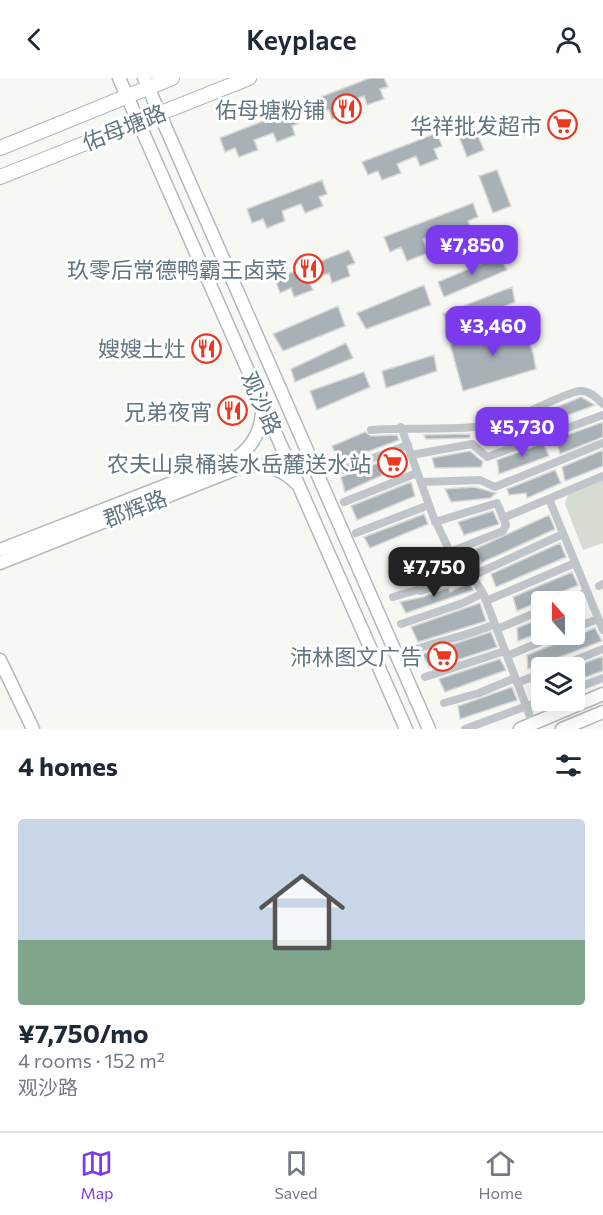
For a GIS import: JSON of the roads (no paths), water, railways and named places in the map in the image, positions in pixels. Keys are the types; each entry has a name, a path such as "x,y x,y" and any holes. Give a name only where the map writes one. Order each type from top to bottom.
{"main road":[{"name":"观沙路","path":"119,78 406,729"},
{"name":"佑母塘路","path":"0,148 127,96 146,83 172,78"},
{"name":"佑母塘路","path":"0,177 249,78"},
{"name":"观沙路","path":"146,83 429,729"},
{"name":"郡辉路","path":"0,550 236,458 248,449 256,436 261,419 262,402"},
{"name":"郡辉路","path":"0,563 241,467 257,465 276,469 289,476 301,489"},
{"path":"0,660 33,729"},
{"path":"0,675 26,729"},
{"path":"520,729 603,694"},
{"path":"562,729 603,712"}],"street":[{"path":"371,430 401,427 474,429 510,420 580,391 595,395 603,404"},
{"path":"411,454 472,444 487,457 603,415"},
{"path":"401,427 435,522 450,552 470,574 484,597 533,724"},
{"path":"421,483 480,480 495,487 603,443"},
{"path":"339,471 408,445"},
{"path":"344,502 417,473"},
{"path":"503,518 603,476"},
{"path":"549,499 603,630"},
{"path":"435,522 497,502 507,525 503,531 450,552"},
{"path":"356,533 429,505"},
{"path":"393,597 417,590 421,591 470,574 563,534"},
{"path":"401,624 484,597 575,563"},
{"path":"414,650 441,640 466,637 531,614"},
{"path":"585,624 598,619"},
{"path":"425,677 531,644"},
{"path":"583,657 603,649"},
{"path":"444,703 531,676"},
{"path":"585,684 603,678"},
{"path":"465,729 531,705"}],"place":[{"name":"佑母塘粉铺","path":"346,109"},
{"name":"华祥批发超市","path":"563,125"},
{"name":"玖零后常德鸭霸王卤菜","path":"308,269"},
{"name":"嫂嫂土灶","path":"207,348"},
{"name":"兄弟夜宵","path":"233,411"},
{"name":"农夫山泉桶装水岳麓送水站","path":"392,463"},
{"name":"沛林图文广告","path":"443,656"}]}
